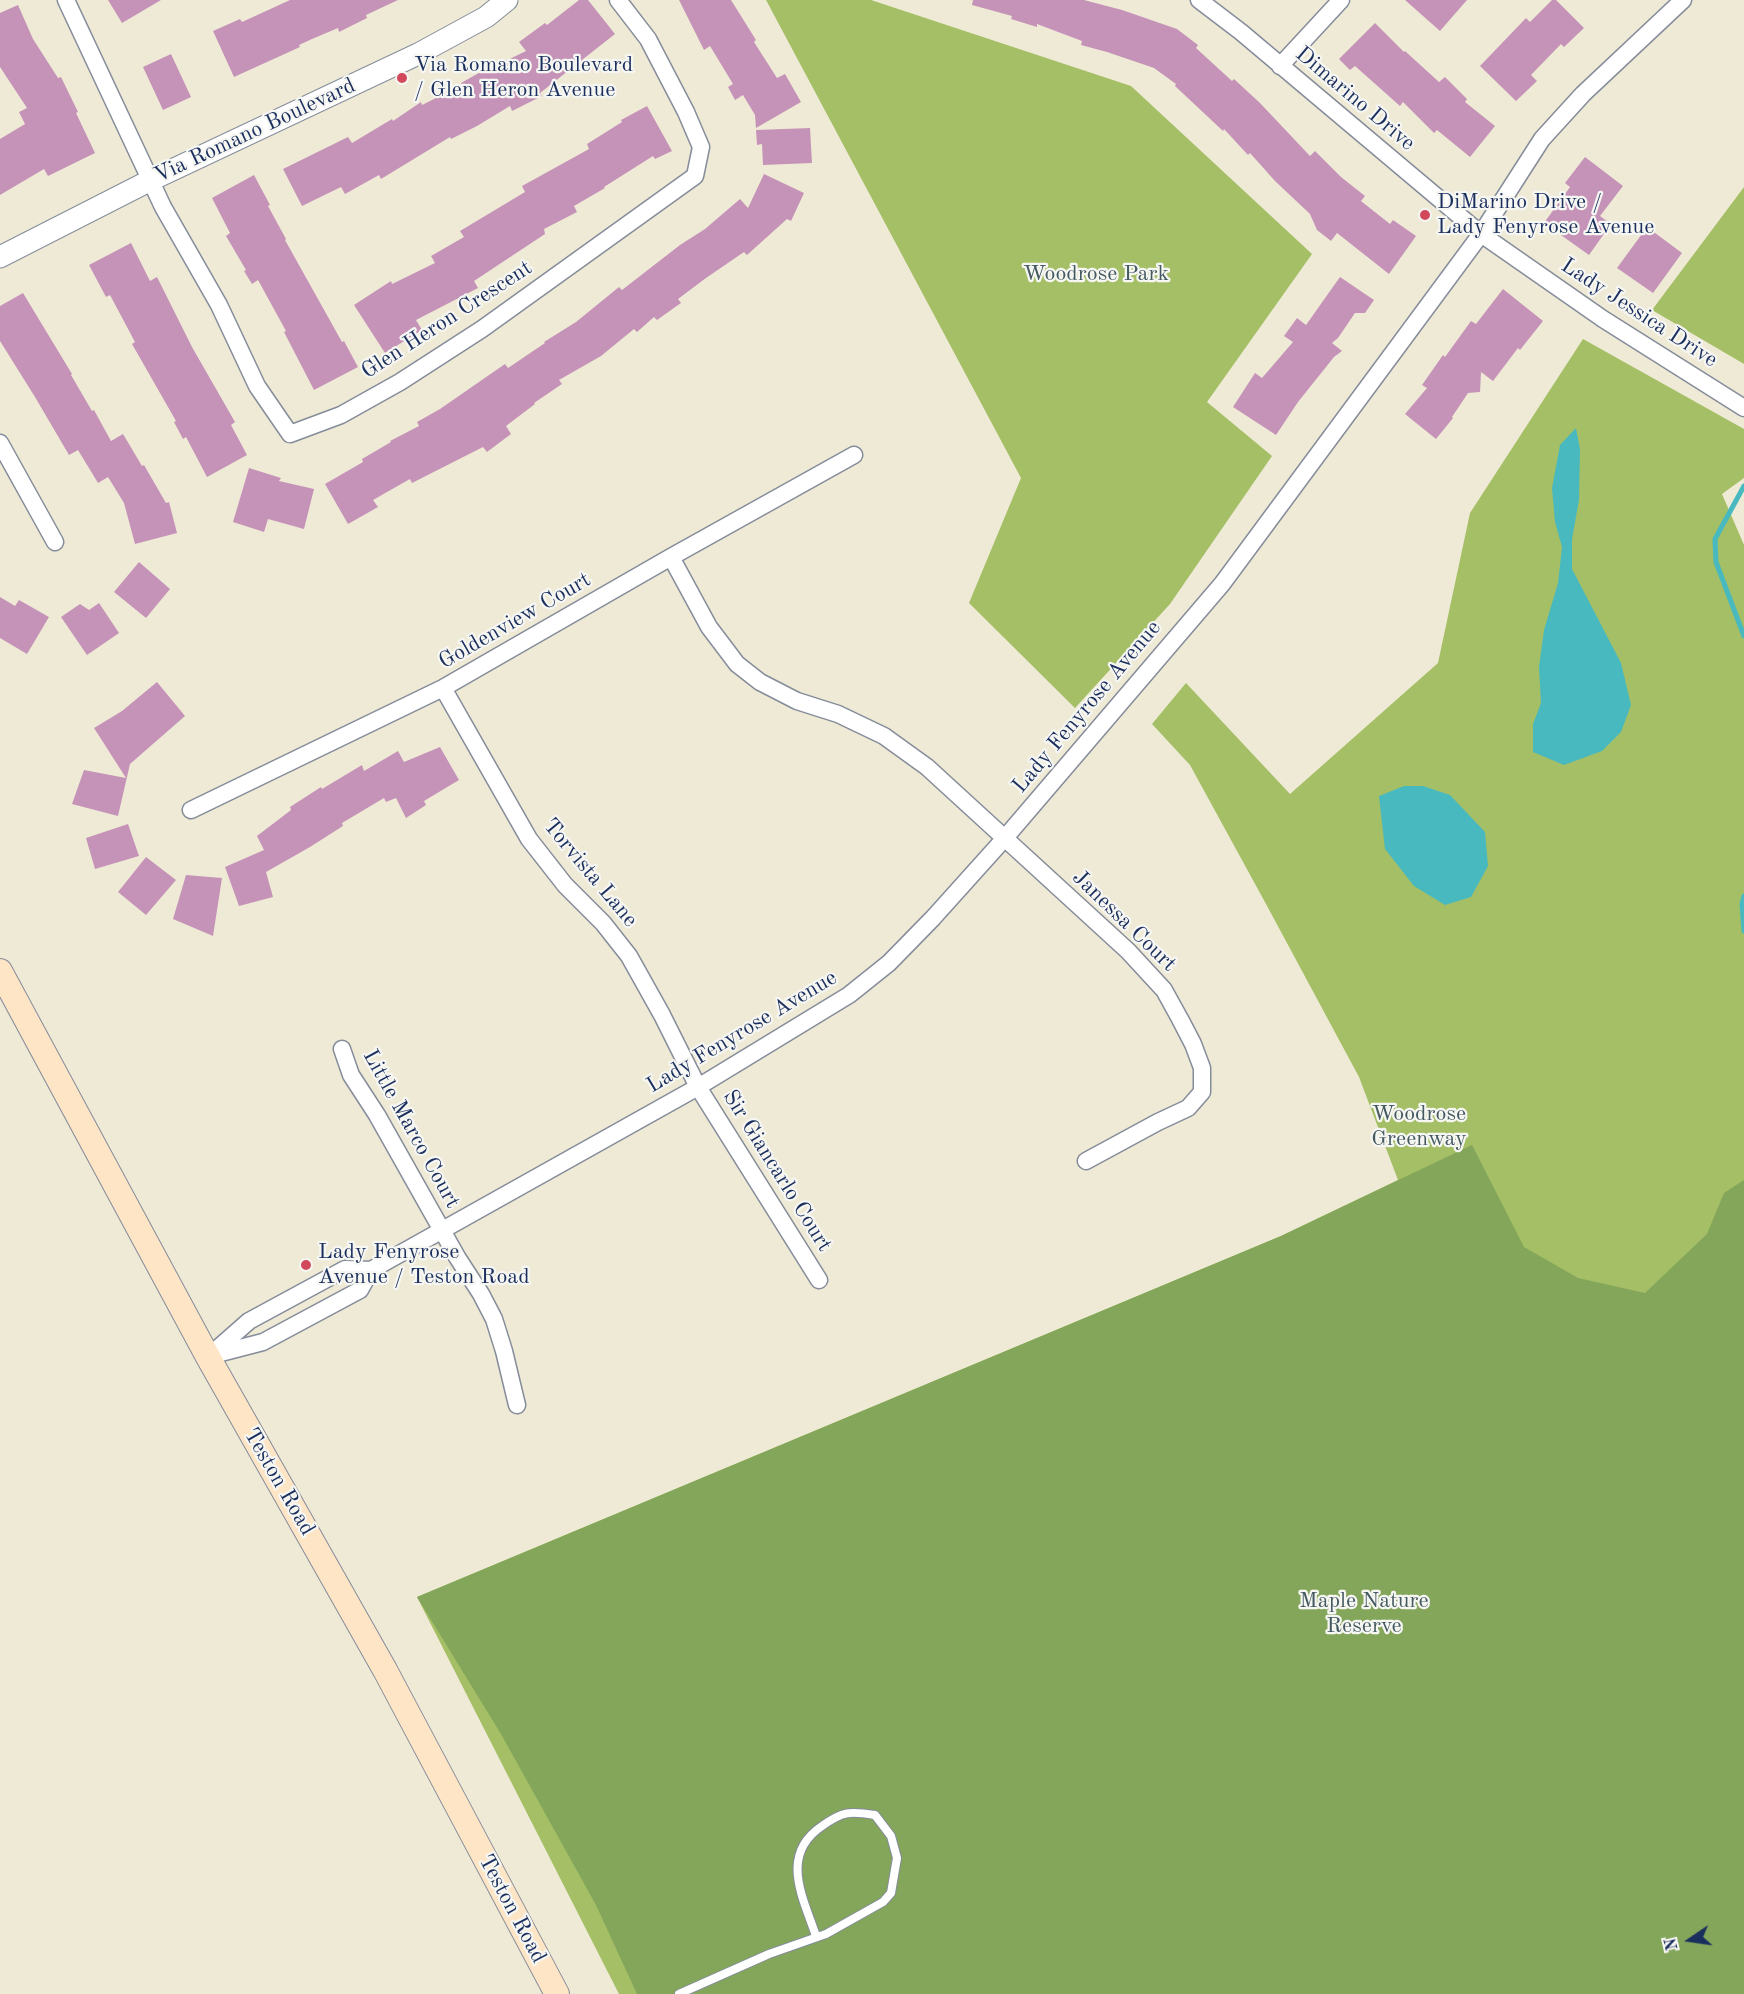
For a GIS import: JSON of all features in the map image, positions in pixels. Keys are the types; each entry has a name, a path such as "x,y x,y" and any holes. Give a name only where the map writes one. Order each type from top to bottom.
{"main road":[{"name":"Teston Road","path":"0,971 208,1357 385,1670 557,1994"}],"street":[{"path":"66,0 151,180"},
{"name":"Via Romano Boulevard","path":"0,257 151,180 418,54 486,17 507,0"},
{"name":"Glen Heron Crescent","path":"151,180 178,236 219,305 257,386 290,434 340,415 400,382 482,329 695,176 701,147 686,112 648,39 618,0"},
{"name":"Dimarino Drive","path":"1199,0 1241,32 1481,234"},
{"path":"1280,66 1341,0"},
{"name":"Lady Fenyrose Avenue","path":"208,1357 264,1342 360,1290 371,1270 698,1087 849,995 889,963 1004,840 1222,584 1481,234 1542,140 1583,94 1683,0"},
{"name":"Lady Jessica Drive","path":"1481,234 1603,319 1744,408"},
{"path":"0,443 55,542"},
{"name":"Goldenview Court","path":"190,810 443,688 854,455"},
{"name":"Janessa Court","path":"671,557 709,627 737,664 760,682 797,701 838,714 884,736 927,768 1004,840 1075,901 1128,951 1164,990 1202,1068 1202,1092 1188,1108 1086,1161"},
{"name":"Torvista Lane","path":"443,688 529,838 566,885 603,923 629,956 698,1087"},
{"name":"Little Marco Court","path":"342,1049 351,1075 377,1116 441,1230 482,1294 494,1319 517,1405"},
{"name":"Sir Giancarlo Court","path":"698,1087 819,1280"},
{"name":"Lady Fenyrose Avenue","path":"208,1357 249,1321 345,1269 371,1270"}],"lane":[{"path":"678,1994 769,1954 826,1934 883,1902 891,1893 897,1858 891,1836 875,1815 853,1811 834,1818 812,1833 799,1852 797,1879 816,1936"}],"green space":[{"name":"Woodrose Park","path":"766,0 871,0 1131,86 1312,254 1207,402 1272,456 1170,604 1075,708 969,603 1021,478"},
{"path":"1744,187 1744,364 1652,310"},
{"name":"Maple Nature Reserve","path":"1583,339 1744,429 1744,478 1722,494 1744,545 1744,1994 619,1994 417,1597 1281,1236 1398,1180 1359,1077 1266,904 1190,765 1152,724 1186,683 1290,794 1438,663 1470,513"},
{"name":"Maple Nature Reserve","path":"1472,1145 1524,1247 1578,1278 1645,1293 1707,1234 1724,1193 1744,1180 1744,1994 637,1994 596,1905 501,1734 417,1597 1281,1236"}],"water":[{"path":"1576,428 1580,449 1579,500 1572,539 1572,569 1621,663 1631,705 1621,732 1602,751 1564,765 1533,752 1533,724 1541,703 1539,667 1544,630 1558,583 1562,547 1555,522 1552,488 1560,445"},
{"path":"1404,786 1423,786 1450,795 1485,832 1488,866 1471,897 1445,905 1414,886 1385,849 1379,796"}],"building":[{"path":"108,0 161,0 122,23"},
{"path":"290,0 398,0 366,15 367,18 339,32 338,28 312,39 299,45 300,47 234,77 213,31 240,19 242,22"},
{"path":"579,0 588,0 615,34 540,93 542,96 512,111 510,106 477,126 451,139 450,137 381,179 379,175 345,194 341,187 302,206 283,169 348,137 352,143 392,119 393,121 421,102 422,105 462,85 461,83 486,69 526,51 519,42 545,23 547,25"},
{"path":"679,0 731,0 777,78 785,74 801,102 756,128 755,115 743,95 735,100 728,87 733,84 710,46 704,50"},
{"path":"973,0 1084,0 1177,29 1198,45 1196,48 1232,81 1234,79 1260,103 1310,156 1315,151 1341,177 1365,196 1361,201 1390,224 1393,220 1416,236 1389,274 1337,233 1331,241 1317,230 1310,214 1275,181 1250,153 1248,155 1224,129 1223,131 1175,86 1176,84 1154,68 1081,45 1082,41 1037,24 1037,27 1011,19 1012,16 972,5"},
{"path":"1405,0 1467,0 1440,31"},
{"path":"1552,0 1556,0 1584,28 1564,47 1561,44 1531,75 1537,81 1516,101 1480,66 1526,18 1530,22"},
{"path":"18,5 33,39 58,78 61,77 95,153 48,176 44,169 0,195 0,139 25,124 19,112 27,108 0,67 0,13"},
{"path":"1375,23 1439,82 1445,77 1467,99 1465,102 1495,126 1470,157 1437,130 1434,133 1403,102 1400,106 1355,66 1350,70 1339,59"},
{"path":"171,54 191,97 163,110 143,67"},
{"path":"647,106 672,151 655,159 653,156 574,206 577,212 544,229 545,234 474,281 478,288 416,320 422,330 385,353 354,305 391,281 392,284 435,263 431,256 464,237 460,231 525,192 522,186 589,149 587,144 622,122 621,120"},
{"path":"810,128 812,163 763,165 762,144 757,145 756,130"},
{"path":"1585,157 1623,186 1600,216 1611,224 1589,255 1544,223 1570,187 1565,183"},
{"path":"764,174 804,193 791,221 787,219 747,255 744,252 706,278 678,299 681,303 657,320 654,317 637,332 634,329 601,356 559,380 562,384 506,426 511,434 487,452 483,447 412,483 410,479 373,500 378,507 348,524 325,484 363,462 362,459 390,441 419,426 417,422 440,409 505,364 508,368 576,322 619,287 622,290 680,245 705,229 740,199 748,208"},
{"path":"254,175 285,240 358,367 314,390 284,332 286,331 258,280 252,284 244,271 246,270 226,236 230,233 212,198"},
{"path":"1647,227 1682,253 1653,293 1617,268"},
{"path":"131,243 150,281 157,277 192,347 235,422 231,425 247,455 207,477 186,437 183,439 174,422 176,421 132,344 135,342 110,295 106,297 89,265"},
{"path":"1340,277 1374,300 1365,313 1355,313 1332,343 1342,351 1334,357 1298,402 1276,435 1233,407 1255,373 1262,378 1293,342 1284,336 1297,318 1306,325"},
{"path":"1503,289 1543,321 1520,350 1518,348 1493,381 1481,372 1480,392 1468,393 1453,418 1436,439 1405,414 1427,388 1422,385 1443,355 1445,357 1471,321 1476,324"},
{"path":"23,293 111,441 123,434 166,503 169,502 177,533 135,544 124,503 108,477 98,483 78,450 69,455 0,341 0,306"},
{"path":"249,468 281,478 279,481 314,489 304,529 268,519 264,532 233,522"},
{"path":"139,562 170,589 146,618 114,592"},
{"path":"0,597 15,606 19,600 49,617 27,654 0,638"},
{"path":"99,603 119,633 87,655 61,617 80,604 89,610"},
{"path":"157,682 185,716 130,764 118,816 72,804 84,770 126,778 94,728 122,711"},
{"path":"440,747 459,780 424,801 426,805 406,818 396,798 386,802 384,798 342,823 343,826 310,847 266,872 273,897 239,906 225,867 264,850 257,836 291,810 290,807 362,765 364,771 398,751 404,762"},
{"path":"128,824 139,856 95,869 86,838"},
{"path":"146,857 176,880 146,915 118,892"},
{"path":"186,875 222,878 213,936 173,919"}],"waterway":[{"path":"1744,486 1715,539 1716,562 1744,636"},
{"path":"1744,896 1742,904 1744,931"}],"place":[{"name":"Via Romano Boulevard / Glen Heron Avenue","path":"402,78"},
{"name":"DiMarino Drive / Lady Fenyrose Avenue","path":"1425,215"},
{"name":"Lady Fenyrose Avenue / Teston Road","path":"306,1265"}],"park label":[{"name":"Woodrose Greenway","path":"1419,1126"}]}
